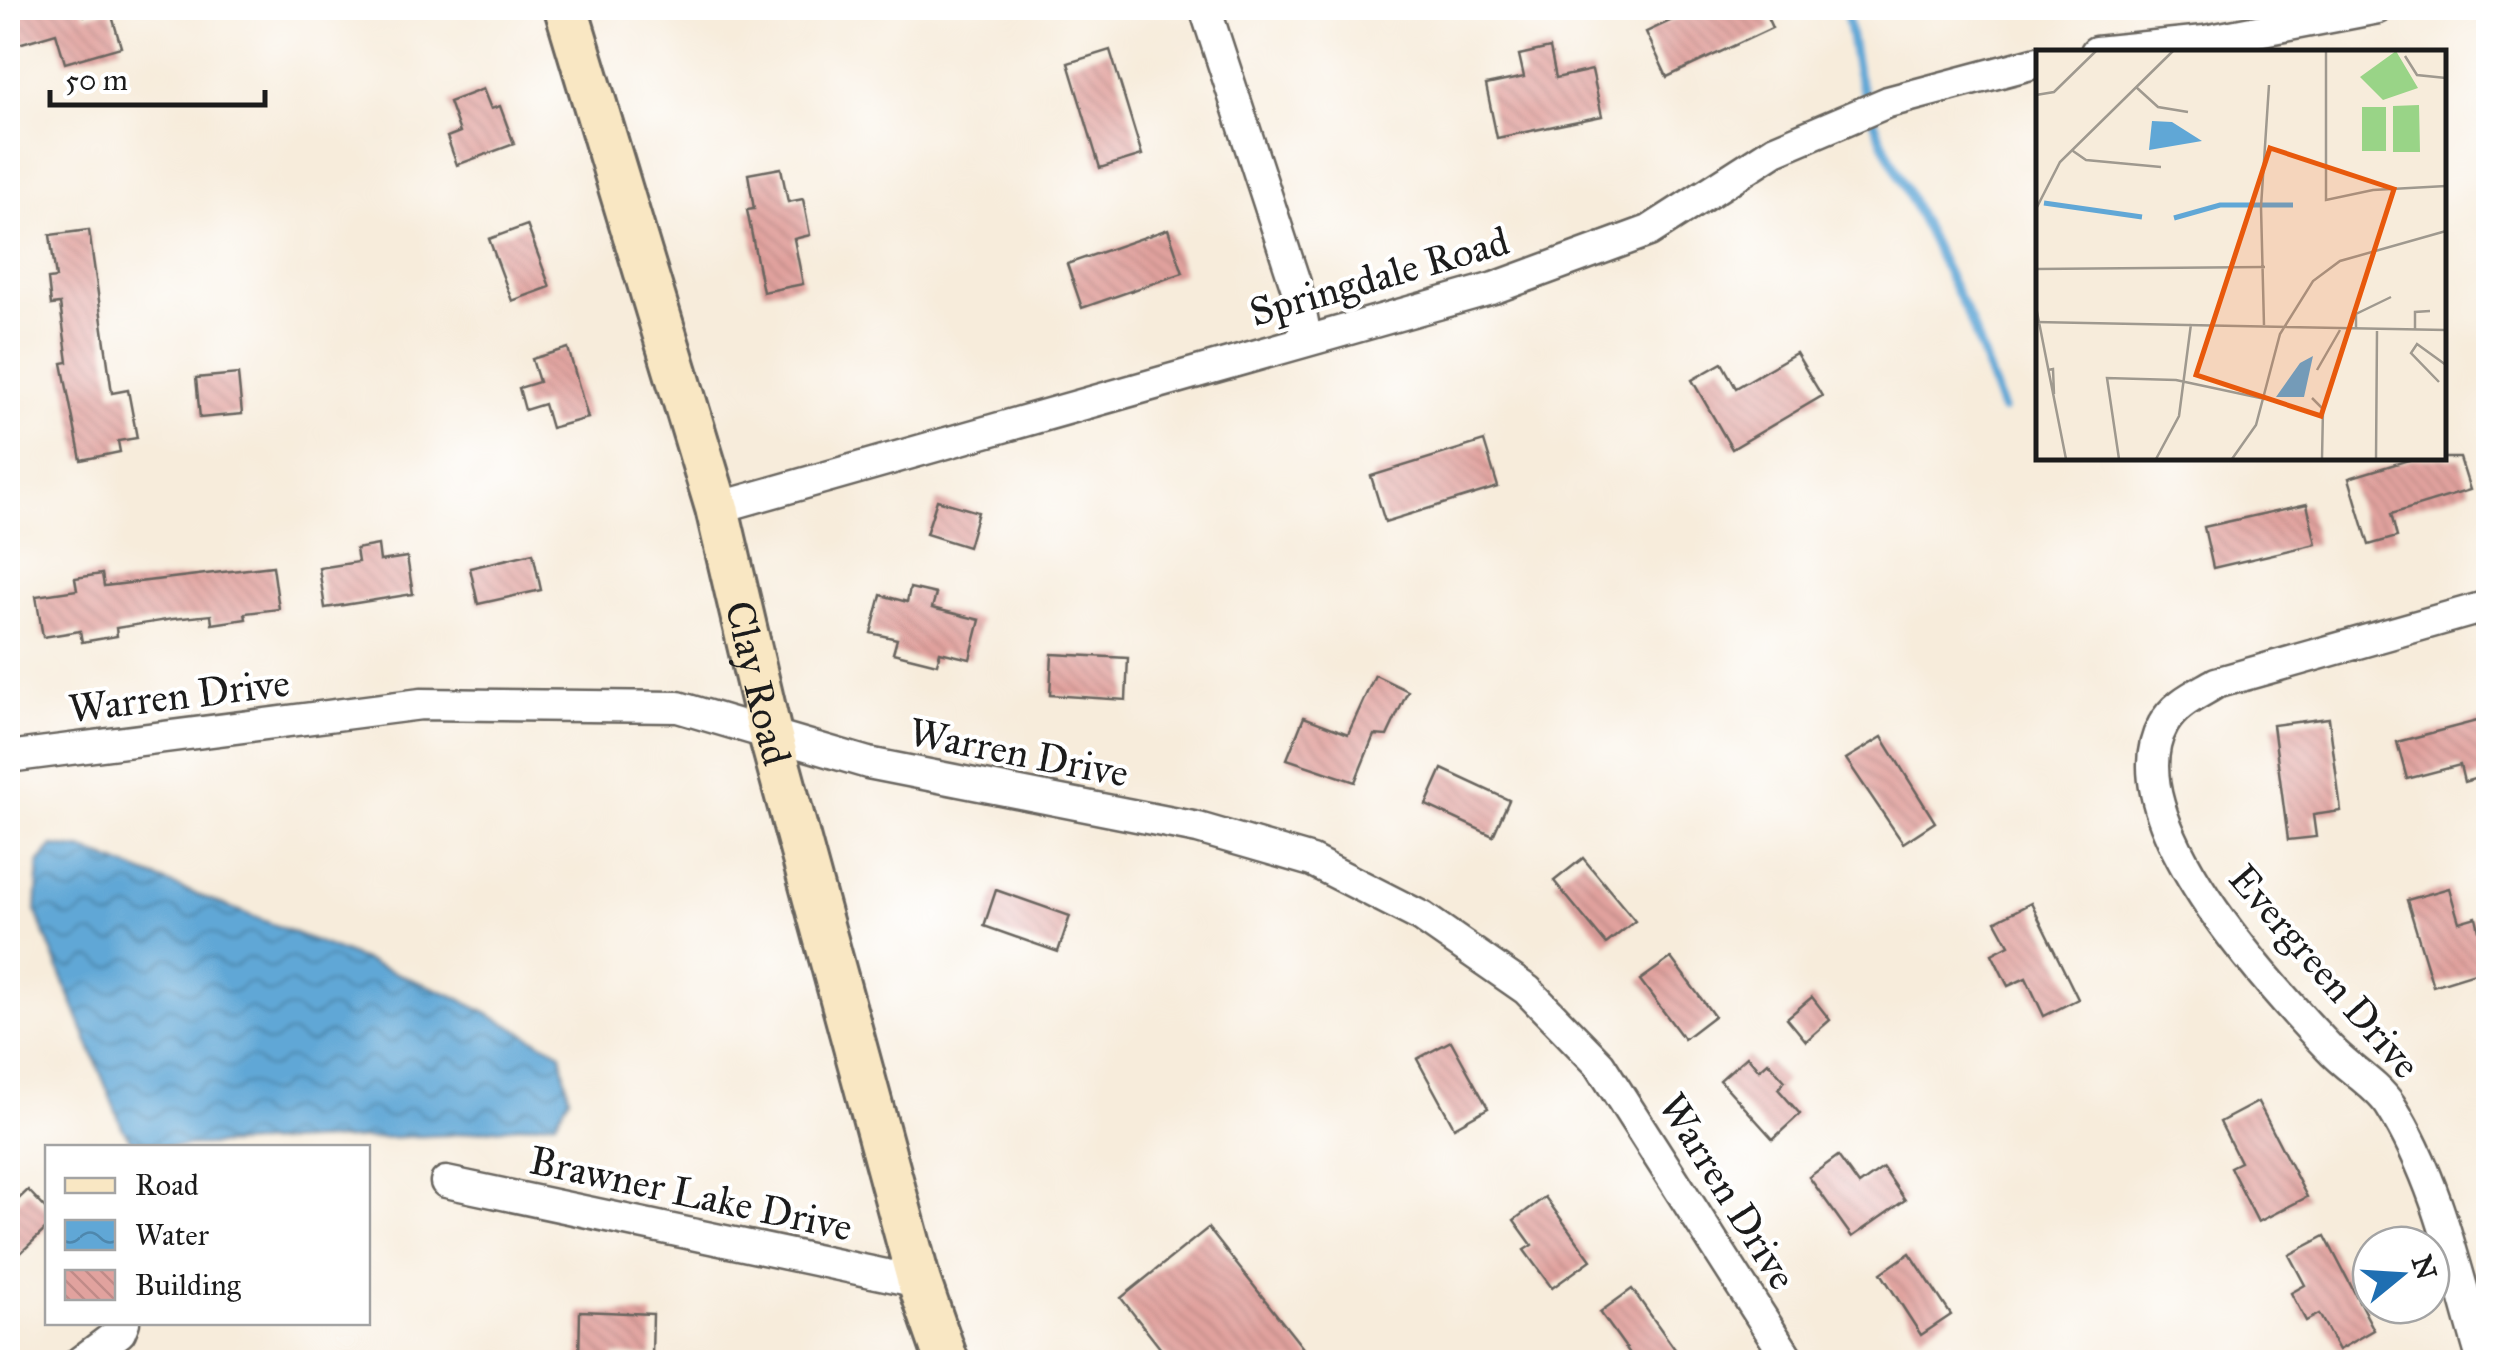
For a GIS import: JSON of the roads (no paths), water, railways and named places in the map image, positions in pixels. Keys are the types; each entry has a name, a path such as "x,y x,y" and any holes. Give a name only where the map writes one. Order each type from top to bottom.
{"street":[{"name":"Clay Road","path":"566,8 717,508 770,734 920,1282 947,1362"},
{"path":"1205,8 1296,286 1306,338"},
{"path":"2116,50 2206,41 2378,8"},
{"name":"Springdale Road","path":"717,508 1306,338 1494,288 1632,238 1775,150 1888,102 2036,63"},
{"name":"Evergreen Drive","path":"2483,1362 2421,1163 2388,1102 2330,1050 2215,912 2179,857 2154,790 2156,746 2162,726 2176,707 2216,683 2488,606"},
{"name":"Warren Drive","path":"8,756 421,704 678,707 868,764 1198,828 1312,861 1422,917 1527,990 1600,1065 1790,1362"},
{"name":"Brawner Lake Drive","path":"446,1182 920,1282"},
{"path":"80,1362 120,1332 123,1325"}],"water":[{"path":"53,846 85,850 454,996 561,1053 569,1097 556,1121 450,1135 134,1145 123,1129 36,912 39,862"}],"waterway":[{"path":"1846,8 1857,72 1879,134 1971,322 2002,410"}]}
